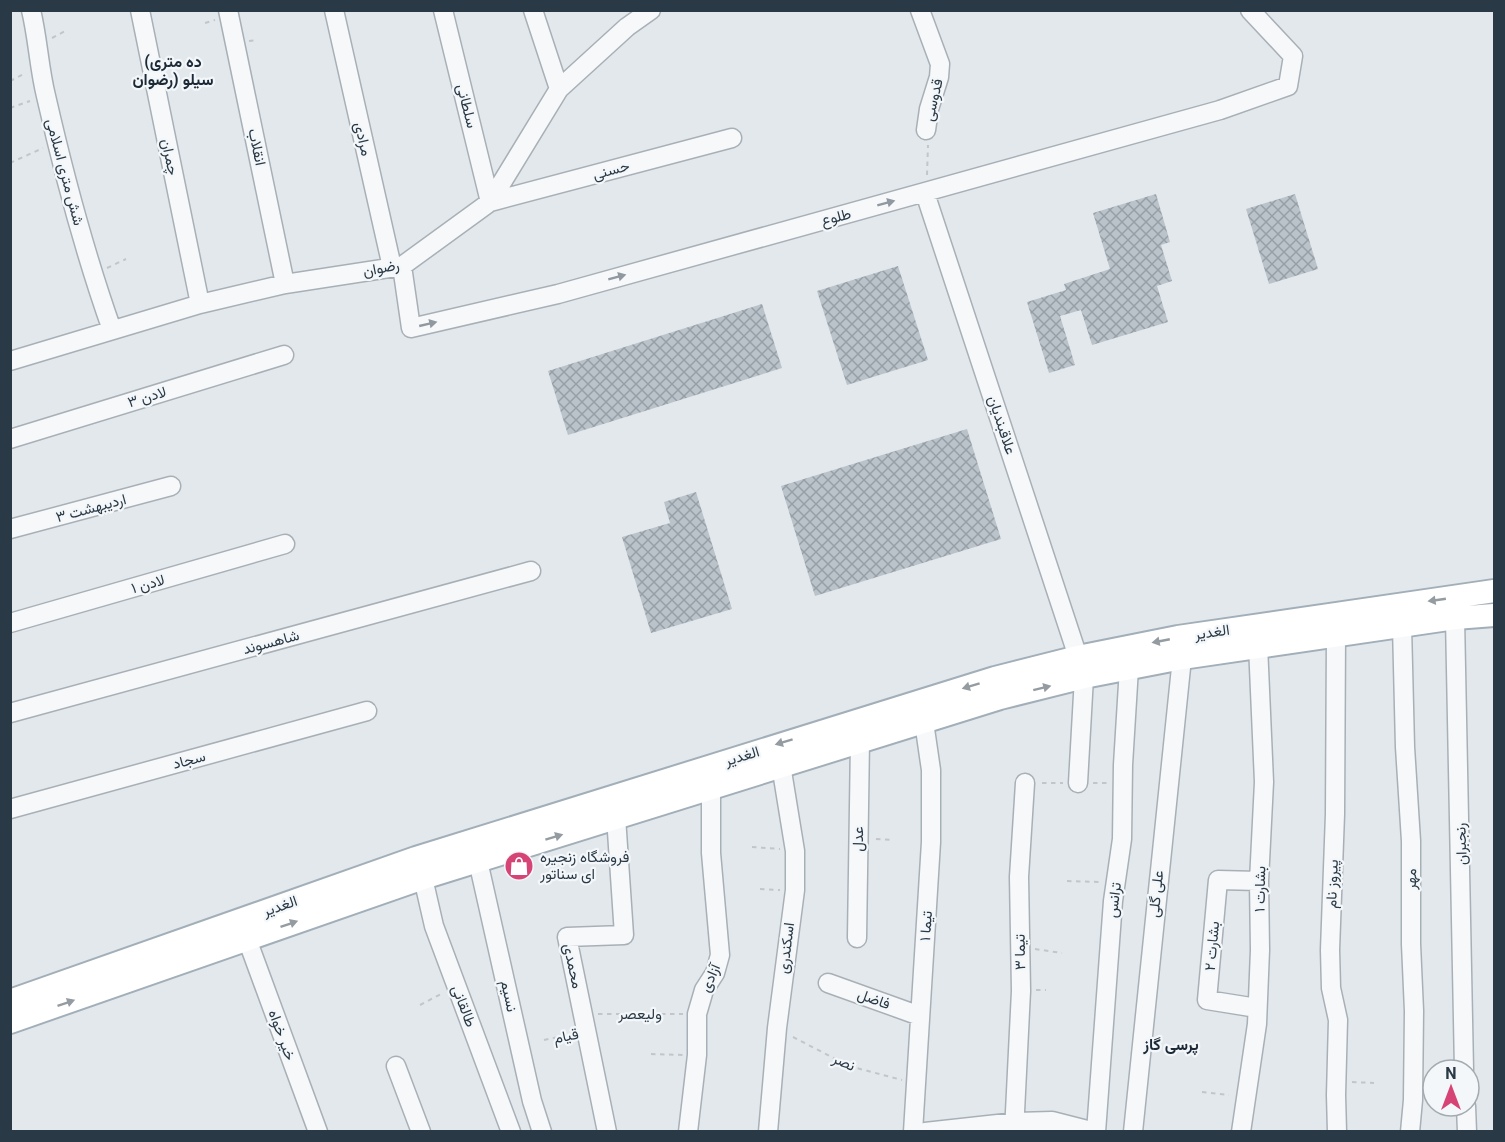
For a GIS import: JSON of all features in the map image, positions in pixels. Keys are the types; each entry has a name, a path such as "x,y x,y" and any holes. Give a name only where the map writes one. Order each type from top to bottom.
{"main road":[{"name":"الغدیر","path":"10,1022 423,878 1000,698 1081,667 1178,637 1494,591"},
{"name":"الغدیر","path":"10,1001 416,858 972,685 1081,667 1129,668 1258,645 1455,618 1494,615"}],"street":[{"name":"شش متری اسلامی","path":"31,10 46,95 57,141 92,276 112,330"},
{"name":"چمران","path":"140,10 200,304"},
{"name":"انقلاب","path":"228,10 285,284"},
{"name":"مرادی","path":"334,10 397,266"},
{"name":"سلطانی","path":"443,10 490,202"},
{"path":"533,10 559,89"},
{"name":"رضوان","path":"10,361 200,304 285,284 397,266 490,202 559,89 626,19 651,10"},
{"name":"قدوسی","path":"920,10 940,64 939,77 928,109 926,130"},
{"name":"طلوع","path":"397,266 411,328 558,294 1220,110 1288,86 1293,56 1250,10"},
{"name":"حسنی","path":"490,202 732,138"},
{"name":"علاقبندیان","path":"925,193 1081,667"},
{"name":"لادن ۳","path":"10,439 284,355"},
{"name":"اردیبهشت ۳","path":"10,529 171,486"},
{"name":"لادن ۱","path":"10,624 285,544"},
{"name":"شاهسوند","path":"10,713 531,571"},
{"name":"رنجبران","path":"1455,618 1464,1058"},
{"name":"مهر","path":"1402,626 1405,747 1411,841 1411,944 1414,1011 1413,1100 1410,1131"},
{"name":"پیروز نام","path":"1336,636 1335,814 1330,950 1331,988 1338,1020 1337,1131"},
{"name":"بشارت ۱","path":"1241,1131 1257,1008 1259,881 1264,782 1258,645"},
{"name":"علی گلی","path":"1133,1131 1182,658"},
{"path":"1078,783 1081,667"},
{"name":"ترانس","path":"1095,1131 1106,991 1122,839 1123,765 1129,668"},
{"name":"سجاد","path":"10,809 367,711"},
{"name":"تیما ۱","path":"913,1131 931,842 932,771 924,722"},
{"name":"عدل","path":"856,938 860,741"},
{"name":"اسکندری","path":"768,1131 777,1028 795,890 795,850 780,765"},
{"name":"تیما ۳","path":"1015,1127 1021,991 1019,877 1025,783"},
{"name":"آزادی","path":"688,1131 697,1055 697,1014 704,990 716,973 720,955 711,853 711,787"},
{"name":"محمدی","path":"608,1131 567,937 624,935 616,817"},
{"name":"نسیم","path":"478,861 532,1101 542,1131"},
{"name":"طالقانی","path":"423,878 434,926 511,1131"},
{"name":"بشارت ۲","path":"1257,1008 1207,1000 1218,880 1259,881"},
{"name":"خیر خواه","path":"247,939 318,1131"},
{"name":"فاضل","path":"828,983 920,1016"},
{"path":"396,1066 421,1131"},
{"path":"924,1131 1015,1127 1052,1121 1095,1131"}],"path":[{"path":"10,108 46,95"},
{"name":"قدوسی","path":"925,193 929,151 926,130"},
{"path":"10,163 57,141"},
{"path":"858,837 894,840"},
{"path":"752,847 795,850"},
{"path":"1067,881 1116,883"},
{"path":"760,890 795,890"},
{"path":"1019,946 1062,952"},
{"path":"420,1005 457,986"},
{"name":"ولیعصر","path":"585,1023 697,1014"},
{"name":"قیام","path":"544,1040 585,1023"},
{"name":"نصر","path":"777,1028 849,1066 916,1084"},
{"path":"651,1054 697,1055"},
{"path":"1337,1081 1374,1083"},
{"path":"1202,1092 1247,1097"}],"building":[{"path":"1156,194 1170,242 1161,245 1172,281 1157,286 1168,322 1092,345 1081,310 1060,316 1075,365 1049,373 1027,302 1066,290 1064,284 1110,269 1093,213"},
{"path":"1295,194 1318,269 1269,284 1246,209"},
{"path":"898,266 928,360 847,385 817,291"},
{"path":"762,304 782,368 568,435 548,371"},
{"path":"967,429 1001,539 815,596 781,486"},
{"path":"696,492 732,609 651,633 622,537 670,523 664,502"}],"place":[{"name":"فروشگاه زنجیره ای سناتور","path":"519,866"}],"district":[{"name":"(ده متری سیلو (رضوان","path":"173,70"},
{"name":"پرسی گاز","path":"1171,1044"}]}
